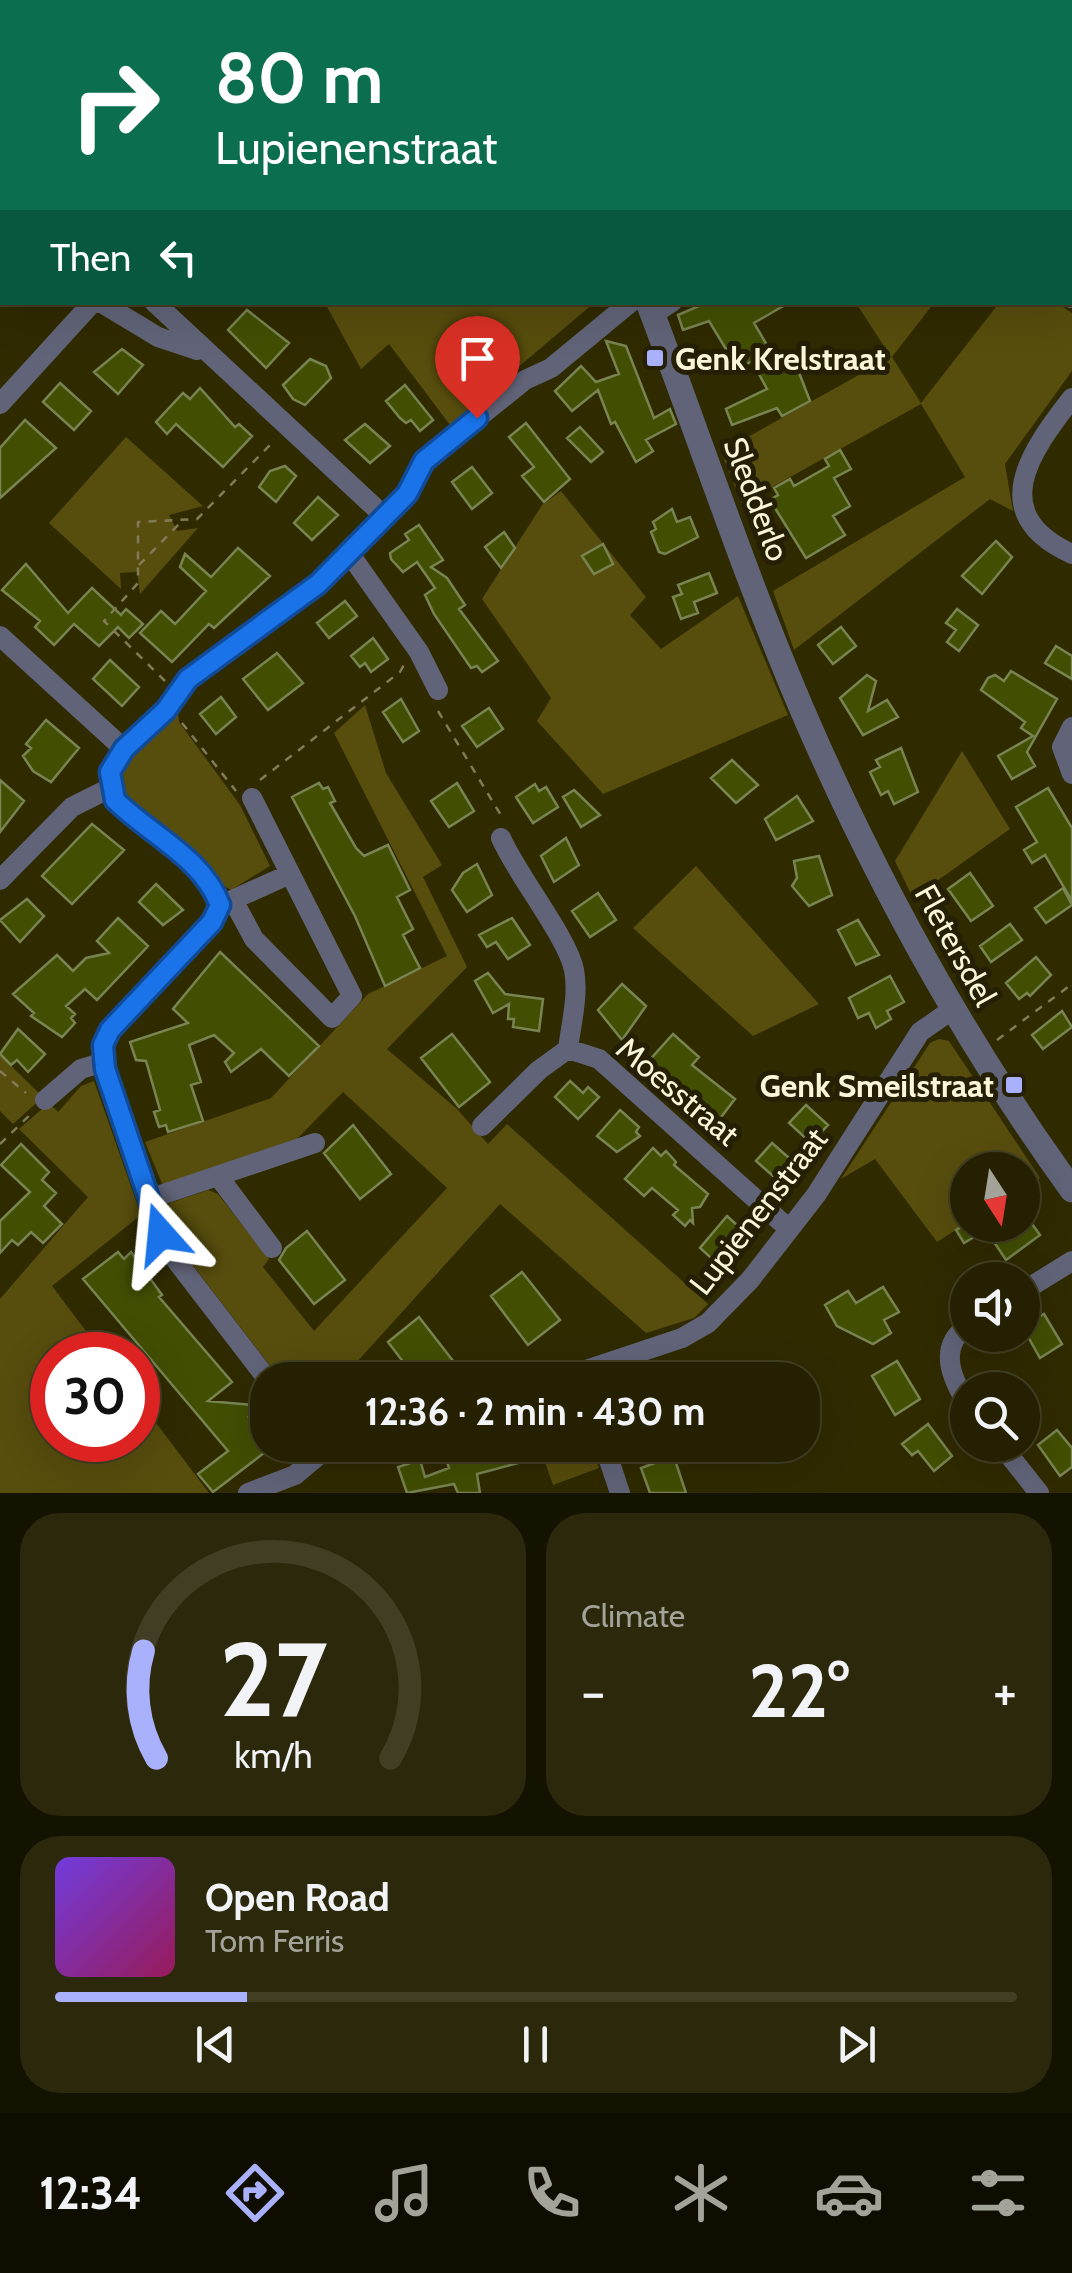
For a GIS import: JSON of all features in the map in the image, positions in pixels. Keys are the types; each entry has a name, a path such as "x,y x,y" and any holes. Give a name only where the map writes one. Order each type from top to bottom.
{"street":[{"path":"0,404 93,305"},
{"path":"101,305 158,337 204,352"},
{"path":"157,305 384,516"},
{"path":"250,792 352,996 332,1018 254,939 213,886 160,835 135,820 115,800 110,772 124,749 166,710 188,679 318,584 407,494 424,461 526,380 651,305"},
{"name":"Sledderlo","path":"651,305 806,718"},
{"path":"1072,398 1036,444 1022,473 1023,501 1031,527 1072,554"},
{"path":"349,553 410,637 438,700"},
{"path":"0,636 124,749"},
{"name":"Fletersdel","path":"806,718 865,846 953,1009 1072,1190"},
{"path":"1072,728 1062,747 1072,774"},
{"path":"0,880 72,807 110,788"},
{"name":"Moesstraat","path":"482,1126 539,1070 568,1049 574,966 517,874 502,831"},
{"path":"254,1362 172,1255 149,1199 104,1062 103,1045 110,1030 226,903 290,874"},
{"name":"Lupienenstraat","path":"618,1362 682,1338 708,1322 750,1280 816,1195 920,1032 953,1009"},
{"name":"Moesstraat","path":"568,1049 599,1059 789,1229"},
{"path":"42,1104 81,1070 104,1062"},
{"path":"149,1199 316,1143"},
{"path":"218,1176 272,1248"},
{"path":"1040,1281 1072,1261"},
{"path":"950,1352 950,1377"},
{"path":"248,1493 295,1475 308,1462"},
{"path":"610,1462 620,1493"},
{"path":"1014,1462 1038,1493"}],"path":[{"path":"169,685 104,622 138,583 138,522 197,519 278,436"},
{"path":"138,565 183,520"},
{"path":"180,720 240,796 400,672 408,657"},
{"path":"438,700 501,812 502,831"},
{"path":"989,1045 1072,984"},
{"path":"0,1072 42,1104 0,1144"}],"shaded area":[{"path":"326,305 592,305 450,425 389,344 361,369"},
{"path":"857,305 932,305 892,357 921,403 997,305 1060,305 1072,313 1072,371 1005,464 1013,511 990,499 794,650 773,591 965,477 921,404 742,504 721,452 891,357"},
{"path":"126,437 203,506 169,515 177,531 198,528 140,594 137,572 120,573 121,589 49,523"},
{"path":"561,491 646,597 630,615 661,649 738,596 788,715 603,794 537,721 551,698 482,599 542,505"},
{"path":"365,705 386,773 442,865 423,877 467,967 387,1049 457,1109 488,1144 507,1124 708,1304 694,1318 646,1333 500,1204 357,1362 267,1362 175,1242 165,1211 170,1203 208,1190 218,1194 269,1259 263,1267 314,1331 447,1188 343,1092 294,1142 163,1186 145,1142 271,1098 368,994 447,956 334,733"},
{"path":"178,709 179,722 240,805 270,866 231,890 215,881 163,826 140,815 116,776 140,745"},
{"path":"962,751 1010,829 913,898 895,861"},
{"path":"696,866 819,1004 753,1036 633,928"},
{"path":"939,1039 949,1041 1023,1152 950,1152 950,1234 937,1242 875,1159 841,1179 930,1043"},
{"path":"0,1055 43,1097 13,1124 0,1111"},
{"path":"94,1081 141,1215 52,1286 87,1332 30,1332 30,1462 160,1462 160,1428 209,1493 0,1493 0,1299 88,1197 19,1129 49,1103 58,1112 81,1086"},
{"path":"545,1462 596,1462 599,1468 553,1485"}],"building":[{"path":"701,305 785,305 754,323 778,364 793,357 810,401 782,416 777,408 732,425 726,409 767,389 752,361 738,369 709,321 683,330 678,315"},
{"path":"247,310 289,343 266,368 228,330"},
{"path":"606,341 626,346 654,418 670,409 676,424 646,440 653,451 636,462 615,422 611,424 598,390 572,411 555,391 581,366 596,382 619,374"},
{"path":"122,349 143,365 118,394 94,372"},
{"path":"310,359 326,366 331,378 305,405 293,399 283,385"},
{"path":"60,383 91,411 74,430 43,402"},
{"path":"405,385 433,420 420,431 411,420 406,423 400,418 386,401"},
{"path":"200,388 235,427 239,424 252,436 223,467 176,424 167,434 156,422 183,393 190,399"},
{"path":"25,420 56,448 0,498 0,448"},
{"path":"526,423 570,479 544,502 522,476 534,467 509,437"},
{"path":"365,424 390,446 370,463 345,440"},
{"path":"580,427 603,452 591,462 567,438"},
{"path":"840,450 851,469 834,478 850,506 833,516 845,535 806,558 770,500 778,495 774,488 790,479 794,486 829,466 825,459"},
{"path":"285,466 296,476 276,502 259,487 270,471"},
{"path":"472,467 492,493 472,509 452,482"},
{"path":"318,497 338,515 312,540 294,523"},
{"path":"672,509 677,522 690,517 698,537 665,554 659,552 651,532 656,529 653,522"},
{"path":"419,525 443,560 431,567 447,578 465,605 459,609 498,661 482,672 477,666 471,668 434,614 425,595 435,588 417,562 403,572 391,559 390,553 409,540 405,534"},
{"path":"504,532 515,548 501,568 485,547"},
{"path":"996,541 1012,557 982,594 962,576"},
{"path":"603,544 613,564 594,574 582,556"},
{"path":"238,548 270,576 214,628 209,624 172,662 140,633 161,611 175,624 206,591 180,567 185,554 211,577"},
{"path":"26,564 68,613 92,588 121,615 126,609 143,624 129,638 118,627 99,646 74,624 54,645 35,627 40,621 2,590"},
{"path":"709,573 717,593 694,602 698,613 681,619 673,597 682,594 678,585"},
{"path":"345,601 357,616 329,638 317,623"},
{"path":"957,609 978,625 959,651 947,642 956,630 946,623"},
{"path":"841,627 856,646 833,664 818,645"},
{"path":"373,638 388,659 371,672 365,663 360,667 351,656"},
{"path":"1056,646 1072,656 1072,679 1045,663"},
{"path":"277,653 303,683 268,710 243,679"},
{"path":"110,660 139,687 122,706 93,679"},
{"path":"1011,671 1057,699 1027,752 1035,766 1012,779 998,756 1033,736 1021,728 1025,722 981,690 988,678 995,675 1004,681"},
{"path":"867,675 876,681 868,711 887,700 898,717 863,735 840,698"},
{"path":"221,697 236,717 216,734 200,714"},
{"path":"401,699 419,731 403,742 383,712"},
{"path":"489,708 503,729 477,747 462,726"},
{"path":"46,720 79,748 51,782 33,771 23,756 31,748 26,744"},
{"path":"901,748 918,792 894,804 888,791 881,795 870,772 880,767 876,760"},
{"path":"732,760 758,785 736,803 711,778"},
{"path":"0,780 24,801 0,832"},
{"path":"319,783 323,789 328,787 335,801 330,803 356,848 364,856 388,845 410,890 397,897 413,929 403,935 420,968 385,986 355,916 292,797"},
{"path":"457,783 474,811 449,827 431,801"},
{"path":"535,784 539,791 546,787 558,807 533,823 516,797"},
{"path":"1048,788 1072,828 1072,901 1045,855 1032,863 1024,850 1037,842 1016,807"},
{"path":"574,790 600,815 581,827 563,797"},
{"path":"797,796 813,821 776,840 765,819"},
{"path":"92,824 124,850 72,904 42,876"},
{"path":"566,838 579,865 554,882 541,856"},
{"path":"819,856 832,895 809,906 792,886 797,878 794,861"},
{"path":"477,864 492,895 467,912 452,890 463,873"},
{"path":"970,873 993,906 971,921 948,889"},
{"path":"156,884 183,910 163,925 139,902"},
{"path":"1063,888 1072,905 1046,923 1035,908"},
{"path":"598,893 616,920 590,937 572,911"},
{"path":"27,899 44,916 20,942 0,920"},
{"path":"118,918 148,946 97,1000 85,989 66,1006 75,1014 71,1018 75,1023 62,1037 31,1016 34,1013 13,994 57,955 73,971 86,958 109,953 97,941"},
{"path":"512,918 530,945 508,959 496,942 487,947 479,935"},
{"path":"858,920 879,955 856,965 838,930"},
{"path":"1010,924 1022,940 991,962 980,946"},
{"path":"220,952 319,1046 289,1076 261,1049 231,1072 225,1062 234,1053 214,1035 189,1045 201,1082 191,1085 203,1121 168,1132 166,1125 159,1127 154,1112 160,1110 146,1061 136,1060 130,1042 188,1023 173,1009"},
{"path":"1036,957 1051,975 1030,996 1027,993 1019,999 1006,983"},
{"path":"488,973 505,994 543,999 539,1031 513,1027 514,1019 508,1019 509,1004 493,1013 475,981"},
{"path":"890,976 904,1002 887,1011 891,1019 876,1028 869,1013 858,1018 849,998"},
{"path":"622,984 646,1006 622,1040 598,1010"},
{"path":"1062,1011 1072,1027 1043,1049 1032,1035"},
{"path":"18,1029 45,1054 28,1072 17,1060 11,1065 0,1054"},
{"path":"452,1034 490,1082 459,1107 421,1058"},
{"path":"673,1034 699,1057 692,1065 735,1099 715,1125 647,1063"},
{"path":"570,1081 583,1093 588,1087 599,1097 578,1119 555,1097"},
{"path":"806,1105 828,1125 811,1143 789,1123"},
{"path":"620,1110 639,1127 636,1132 640,1136 617,1152 597,1136"},
{"path":"353,1125 391,1174 360,1199 324,1153"},
{"path":"772,1143 796,1164 780,1182 756,1161"},
{"path":"21,1144 49,1172 42,1180 56,1193 44,1206 62,1224 43,1243 31,1232 18,1245 12,1240 0,1253 0,1221 30,1192 1,1165"},
{"path":"653,1148 661,1156 666,1151 676,1162 674,1165 708,1194 700,1207 692,1208 693,1223 690,1220 685,1226 673,1215 678,1210 652,1188 644,1196 625,1179"},
{"path":"727,1216 747,1234 719,1265 700,1248"},
{"path":"307,1231 345,1280 314,1304 279,1260 286,1248"},
{"path":"994,1242 1030,1242 1006,1260"},
{"path":"118,1252 124,1259 131,1252 162,1295 159,1297 232,1382 208,1401 250,1405 252,1462 213,1492 198,1474 228,1451 160,1370 160,1332 128,1332 83,1279"},
{"path":"522,1272 560,1320 528,1345 491,1296"},
{"path":"883,1287 899,1312 884,1320 891,1333 873,1344 837,1326 825,1305 848,1291 856,1303"},
{"path":"1044,1314 1062,1344 1040,1358 1037,1352 1040,1352 1040,1316"},
{"path":"419,1317 454,1362 403,1362 388,1342"},
{"path":"897,1361 920,1399 895,1415 872,1376"},
{"path":"928,1424 950,1458 934,1471 918,1451 912,1455 902,1444"},
{"path":"1057,1430 1072,1448 1072,1467 1060,1476 1040,1443"},
{"path":"421,1462 425,1477 449,1468 447,1462 522,1462 477,1474 480,1493 458,1493 454,1484 407,1493 398,1467"},
{"path":"676,1462 686,1493 650,1493 641,1468"}],"place":[{"name":"Genk Krelstraat","path":"655,358"},
{"name":"Genk Smeilstraat","path":"1014,1085"}],"route":[{"path":"161,1234 105,1069 103,1045 110,1030 212,922 220,905 213,886 188,860 115,800 110,772 124,749 166,710 188,679 280,608 318,584 407,494 424,461 477,418"}]}
